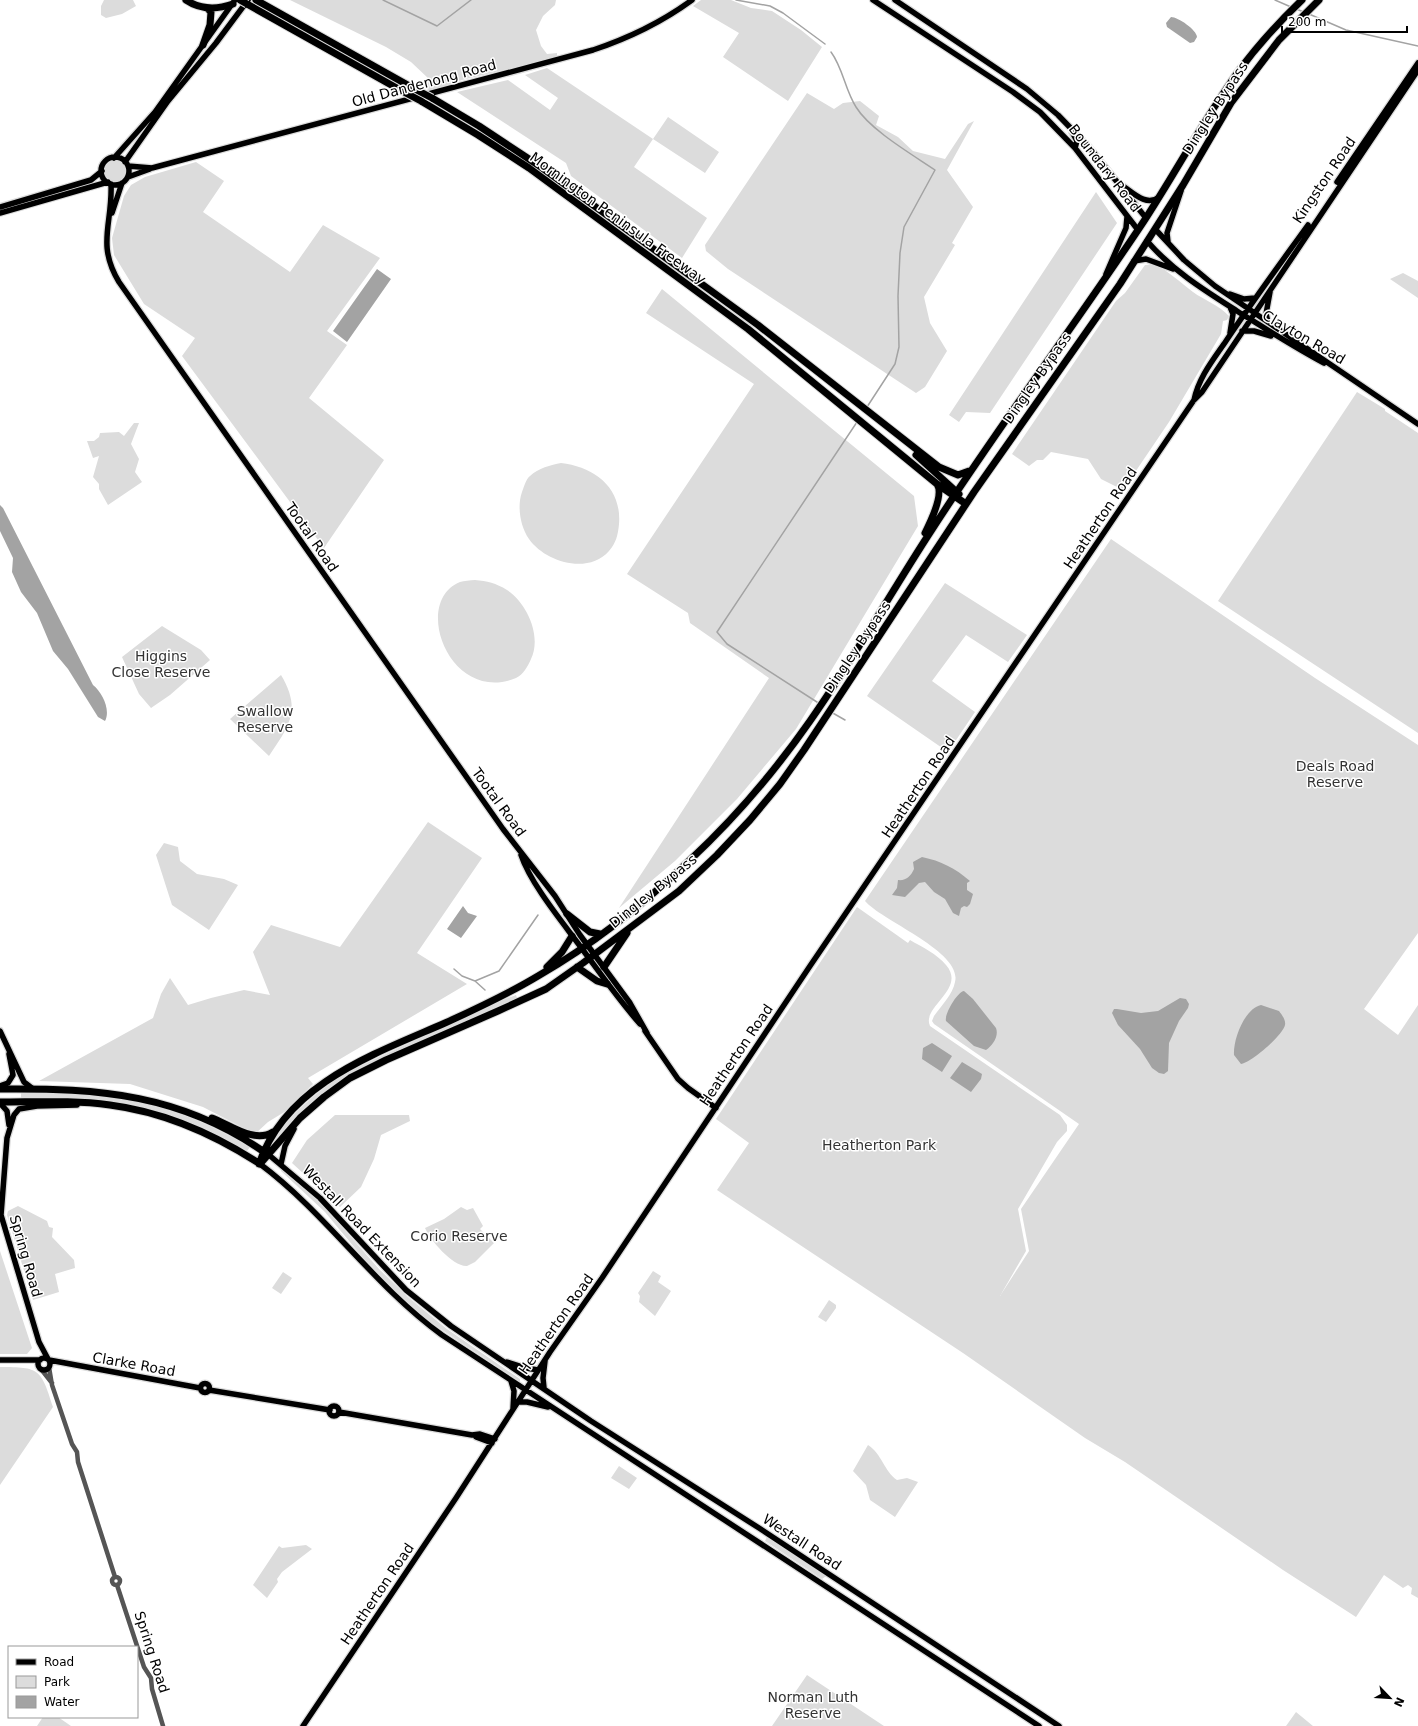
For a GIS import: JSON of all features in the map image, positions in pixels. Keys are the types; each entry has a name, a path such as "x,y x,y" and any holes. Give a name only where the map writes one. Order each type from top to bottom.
{"highway":[{"path":"186,0 194,5 207,8 221,8 234,2"},
{"name":"Mornington Peninsula Freeway","path":"240,0 246,1 421,101 484,139 548,182 748,329 937,484 955,494"},
{"name":"Mornington Peninsula Freeway","path":"256,0 432,98 479,126 538,165 758,325 865,410 947,472 960,475 974,466"},
{"name":"Dingley Bypass","path":"266,1153 300,1118 324,1097 350,1078 386,1060 546,989 630,928 690,881 750,820 780,784 833,707 966,503 1134,261 1183,185 1231,102 1266,56 1299,19 1319,0"},
{"name":"Dingley Bypass","path":"266,1153 275,1129 311,1093 346,1068 468,1012 534,979 584,946 665,883 720,831 775,768 819,709 912,559 974,466 1138,230 1236,75 1264,40 1301,1"},
{"path":"203,46 211,21 211,12 207,8"},
{"name":"Boundary Road","path":"1146,218 1155,229"},
{"name":"Boundary Road","path":"1138,230 1147,241"},
{"name":"Mornington Peninsula Freeway","path":"895,433 955,494"},
{"path":"912,559 934,512 940,492 937,484"},
{"path":"955,494 966,503"},
{"path":"567,914 590,932 600,934"},
{"path":"604,967 630,928"},
{"path":"534,979 562,952 572,936"},
{"path":"577,967 597,981 607,984"},
{"name":"Westall Road Extension","path":"0,1089 68,1089 125,1095 162,1104 190,1113 225,1129 266,1153"},
{"name":"Westall Road Extension","path":"0,1103 91,1103 139,1110 185,1124 221,1141 260,1164"},
{"path":"190,1113 210,1117 242,1132 255,1135 268,1135 275,1129"},
{"path":"260,1164 266,1153"}],"main road":[{"name":"Old Dandenong Road","path":"128,177 152,168 620,42 646,29 692,0"},
{"name":"Boundary Road","path":"873,0 1027,102 1050,122 1075,148 1126,217 1138,230"},
{"name":"Boundary Road","path":"895,0 1027,89 1066,122 1089,147 1146,218"},
{"path":"0,207 91,180 102,170 106,161 114,158 144,126 234,2 246,1"},
{"path":"0,213 109,183 122,183 128,177 127,164 168,101 216,42 246,1"},
{"name":"Kingston Road","path":"1248,308 1310,222 1418,63"},
{"name":"Kingston Road","path":"1254,313 1418,70"},
{"path":"1066,122 1077,140 1075,148"},
{"path":"114,158 121,159 127,164"},
{"name":"Old Dandenong Road","path":"127,164 152,168"},
{"path":"102,170 102,176 109,183"},
{"path":"1115,179 1136,196 1152,201 1160,196"},
{"name":"Tootal Road","path":"109,183 112,196 106,238 107,252 111,268 119,282 521,854 531,863 567,914 607,984 647,1033"},
{"name":"Tootal Road","path":"108,224 122,183"},
{"path":"1170,245 1167,239 1167,233 1183,185"},
{"path":"1104,278 1126,228 1126,217"},
{"name":"Boundary Road","path":"1155,229 1199,273 1254,313"},
{"name":"Boundary Road","path":"1147,241 1177,270 1250,320"},
{"path":"1134,261 1146,259 1177,270"},
{"path":"1268,322 1266,311 1272,286"},
{"path":"1222,291 1242,298 1255,298"},
{"path":"1225,342 1232,322 1233,312 1230,307"},
{"name":"Heatherton Road","path":"1194,400 1197,385 1248,308"},
{"name":"Heatherton Road","path":"303,1726 494,1441 531,1380 1194,400 1202,392 1254,313"},
{"name":"Clayton Road","path":"1254,313 1418,424"},
{"name":"Clayton Road","path":"1250,320 1281,340 1345,375"},
{"path":"1242,331 1254,331 1281,340 1287,335"},
{"name":"Tootal Road","path":"521,854 525,866 572,936 584,946"},
{"name":"Tootal Road","path":"591,956 604,967 630,1003 647,1033 678,1079 716,1108"},
{"path":"0,1031 24,1082 33,1089"},
{"path":"0,1086 8,1083 13,1075 6,1042"},
{"name":"Spring Road","path":"0,1103 7,1111 9,1127 2,1191 2,1215 39,1342 49,1363"},
{"name":"Spring Road","path":"9,1127 17,1110 37,1106 91,1103"},
{"path":"281,1164 286,1143 300,1118"},
{"name":"Westall Road Extension","path":"266,1153 320,1198 406,1290 429,1310 531,1380"},
{"name":"Westall Road Extension","path":"260,1164 301,1199 410,1310 442,1335 525,1390"},
{"name":"Spring Road","path":"39,1342 40,1360"},
{"path":"0,1360 24,1361 40,1360 45,1358 49,1363 46,1369 24,1361"},
{"path":"499,1359 526,1368 538,1370"},
{"path":"40,1360 39,1365 41,1368"},
{"path":"544,1388 543,1378 545,1360"},
{"name":"Clarke Road","path":"49,1363 64,1364 200,1388 202,1384 207,1383 209,1385 209,1390 330,1410 331,1415 334,1416 338,1415 339,1412 472,1435 494,1441"},
{"name":"Westall Road","path":"531,1380 591,1421 896,1618 1059,1726"},
{"path":"512,1381 514,1391 513,1410"},
{"name":"Westall Road","path":"525,1390 890,1627 1039,1726"},
{"path":"518,1402 534,1403 553,1408"},
{"path":"890,1627 896,1618"}],"street":[{"name":"Spring Road","path":"49,1363 52,1385 72,1444 77,1451 78,1464 115,1577 119,1579 119,1583 117,1585 137,1646"},
{"name":"Spring Road","path":"41,1368 52,1385"},
{"name":"Spring Road","path":"138,1649 144,1667 151,1678 152,1689 163,1726"}],"green space":[{"path":"104,0 133,0 136,6 122,14 106,18 101,15 101,6"},
{"path":"290,0 556,0 555,5 543,16 536,30 541,46 547,54 557,53 557,57 462,80 430,91 425,88 429,79 411,62 386,47"},
{"path":"701,0 731,0 751,8 772,11 801,30 822,47 788,101 723,57 739,33 693,6"},
{"path":"547,68 653,139 634,167 707,218 682,258 571,176 566,163 457,92 508,80 550,110 558,98 525,75"},
{"path":"807,93 834,109 843,103 860,101 879,116 876,125 898,137 913,151 945,159 968,124 974,121 947,170 973,207 952,243 955,245 924,297 930,323 947,351 925,387 916,393 728,269 706,251 705,245"},
{"path":"668,117 719,152 705,173 653,139"},
{"path":"115,160 123,163 126,171 123,179 115,182 107,179 104,171 107,163"},
{"path":"196,162 224,181 203,212 290,272 323,225 380,258 327,331 347,345 309,398 384,460 324,548 182,356 195,338 144,304 114,255 112,238 124,196 131,185 145,177"},
{"path":"1096,192 1117,223 990,413 966,412 959,422 949,415"},
{"path":"1155,264 1229,316 1227,320 1223,321 1221,334 1169,422 1123,490 1101,479 1088,459 1051,452 1043,460 1037,460 1029,466 1012,454 1116,301 1125,293 1145,265"},
{"path":"1403,273 1418,281 1418,298 1390,279"},
{"path":"662,289 914,496 918,526 796,729 737,799 675,861 619,908 769,678 690,623 688,613 627,574 754,384 646,313"},
{"path":"1357,392 1385,409 1385,411 1418,433 1418,733 1218,601"},
{"path":"134,423 139,423 131,444 139,459 135,472 142,482 108,505 99,489 99,484 93,477 99,456 93,458 87,441 94,441 99,437 100,433 119,432 124,436"},
{"path":"561,463 573,465 595,474 611,489 616,499 619,511 619,524 615,542 609,551 600,558 590,562 579,564 567,563 545,554 529,539 523,528 520,516 520,498 527,479 533,473 541,469"},
{"path":"1111,539 1315,678 1418,745 1418,933 1364,1009 1398,1035 1418,1005 1418,1598 1411,1594 1412,1588 1408,1585 1403,1588 1384,1575 1356,1617 1283,1570 1125,1462 1085,1438 963,1353 717,1190 749,1143 716,1119 857,907 908,943 910,940 929,951 946,965 951,974 951,982 948,990 932,1012 929,1019 930,1026 1060,1115 1067,1125 1067,1131 1057,1142 1018,1209 1026,1251 1000,1296 1029,1251 1021,1209 1079,1124 934,1024 932,1021 934,1016 954,986 954,971 947,960 935,948 887,918 865,901"},
{"path":"475,580 491,583 507,590 521,603 531,621 534,630 534,650 527,667 521,675 516,678 493,682 473,677 456,665 445,648 439,628 439,609 446,593 460,582"},
{"path":"945,583 1027,635 1008,662 966,635 932,681 975,712 948,752 867,696"},
{"name":"Higgins Close Reserve","path":"162,626 201,650 210,660 170,695 151,708 139,694 122,657"},
{"name":"Swallow Reserve","path":"281,675 291,698 292,708 287,726 269,756 230,719"},
{"path":"428,822 482,858 417,953 467,984 308,1078 313,1084 286,1111 268,1122 255,1134 203,1107 130,1084 39,1081 153,1018 161,994 170,978 188,1005 244,990 270,995 253,952 271,925 340,947"},
{"path":"164,843 178,847 180,861 197,874 224,879 238,885 209,930 172,905 156,855"},
{"path":"516,995 517,998 350,1075 312,1102 288,1126 273,1145 270,1143 286,1122 304,1104 345,1073 497,1002"},
{"path":"21,1091 83,1093 140,1102 194,1119 250,1147 247,1151 198,1126 155,1111 21,1100"},
{"path":"335,1115 409,1115 410,1121 381,1135 374,1159 361,1187 340,1207 292,1163 307,1140"},
{"path":"283,1169 320,1202 380,1270 408,1297 447,1329 520,1379 520,1382 421,1316 373,1270 325,1212 281,1171"},
{"path":"18,1206 47,1221 49,1227 53,1228 52,1237 74,1260 75,1268 55,1274 59,1292 33,1300 7,1215 8,1211"},
{"name":"Corio Reserve","path":"461,1207 467,1210 473,1208 483,1226 480,1229 494,1243 475,1262 467,1266 461,1265 449,1258 437,1246 425,1228 444,1219"},
{"path":"0,1251 32,1348 27,1354 0,1354"},
{"path":"653,1271 661,1276 658,1282 671,1291 655,1316 639,1302 640,1296 638,1293"},
{"path":"283,1272 292,1278 281,1294 272,1288"},
{"path":"829,1300 836,1305 836,1308 826,1322 818,1317"},
{"path":"0,1367 23,1368 37,1373 42,1378 53,1407 0,1485"},
{"path":"868,1445 877,1453 889,1472 897,1480 907,1478 918,1482 895,1517 870,1500 866,1485 853,1471"},
{"path":"619,1466 637,1478 629,1489 611,1478"},
{"path":"767,1537 826,1576 822,1579 765,1541"},
{"path":"306,1545 312,1549 282,1572 277,1579 278,1582 267,1598 253,1585 279,1546 282,1548"},
{"name":"Norman Luth Reserve","path":"807,1675 884,1726 772,1726"},
{"path":"1296,1712 1313,1726 1286,1726"},
{"path":"42,1718 59,1718 71,1726 37,1726"}],"water":[{"path":"1171,17 1182,21 1194,31 1197,37 1194,42 1190,43 1167,27 1166,23"},
{"path":"377,269 391,279 347,342 333,331"},
{"path":"0,505 3,508 93,685 100,692 105,702 107,717 105,721 98,717 68,669 53,651 37,613 21,592 12,572 13,558 0,531"},
{"path":"922,857 948,866 959,872 970,881 967,883 967,890 973,894 970,904 967,907 964,906 961,908 959,916 953,913 945,899 934,892 925,882 919,883 905,897 892,895 897,888 898,880 906,879 910,876 914,869 913,862"},
{"path":"463,906 468,913 477,916 461,938 447,929"},
{"path":"964,991 973,999 996,1028 997,1034 995,1040 986,1050 974,1046 946,1021 947,1014 952,1004 958,995"},
{"path":"1180,998 1186,999 1189,1004 1188,1008 1179,1021 1169,1043 1168,1071 1164,1074 1159,1073 1152,1068 1140,1049 1118,1025 1112,1013 1114,1009 1141,1013 1158,1011"},
{"path":"1261,1005 1279,1011 1284,1019 1285,1025 1279,1035 1266,1048 1252,1059 1241,1064 1234,1055 1235,1041 1249,1012"},
{"path":"932,1043 952,1056 942,1072 922,1059 923,1048"},
{"path":"962,1062 982,1074 981,1079 971,1092 950,1078"}],"waterway":[{"path":"383,0 437,26 471,0"},
{"path":"736,0 770,6 783,13 825,44"},
{"path":"1275,0 1291,7"},
{"path":"1296,9 1304,12"},
{"path":"1309,14 1346,30 1418,46"},
{"path":"831,52 835,58 852,100 863,116 892,142 935,170 904,227 900,253 898,296 899,347 895,364 867,407"},
{"path":"820,704 727,644 717,632 857,422"},
{"path":"831,712 845,720"},
{"path":"485,990 475,981 499,971 538,915"},
{"path":"454,969 462,976 475,981"}],"park label":[{"name":"Deals Road Reserve","path":"1335,774"},
{"name":"Heatherton Park","path":"879,1145"}]}
